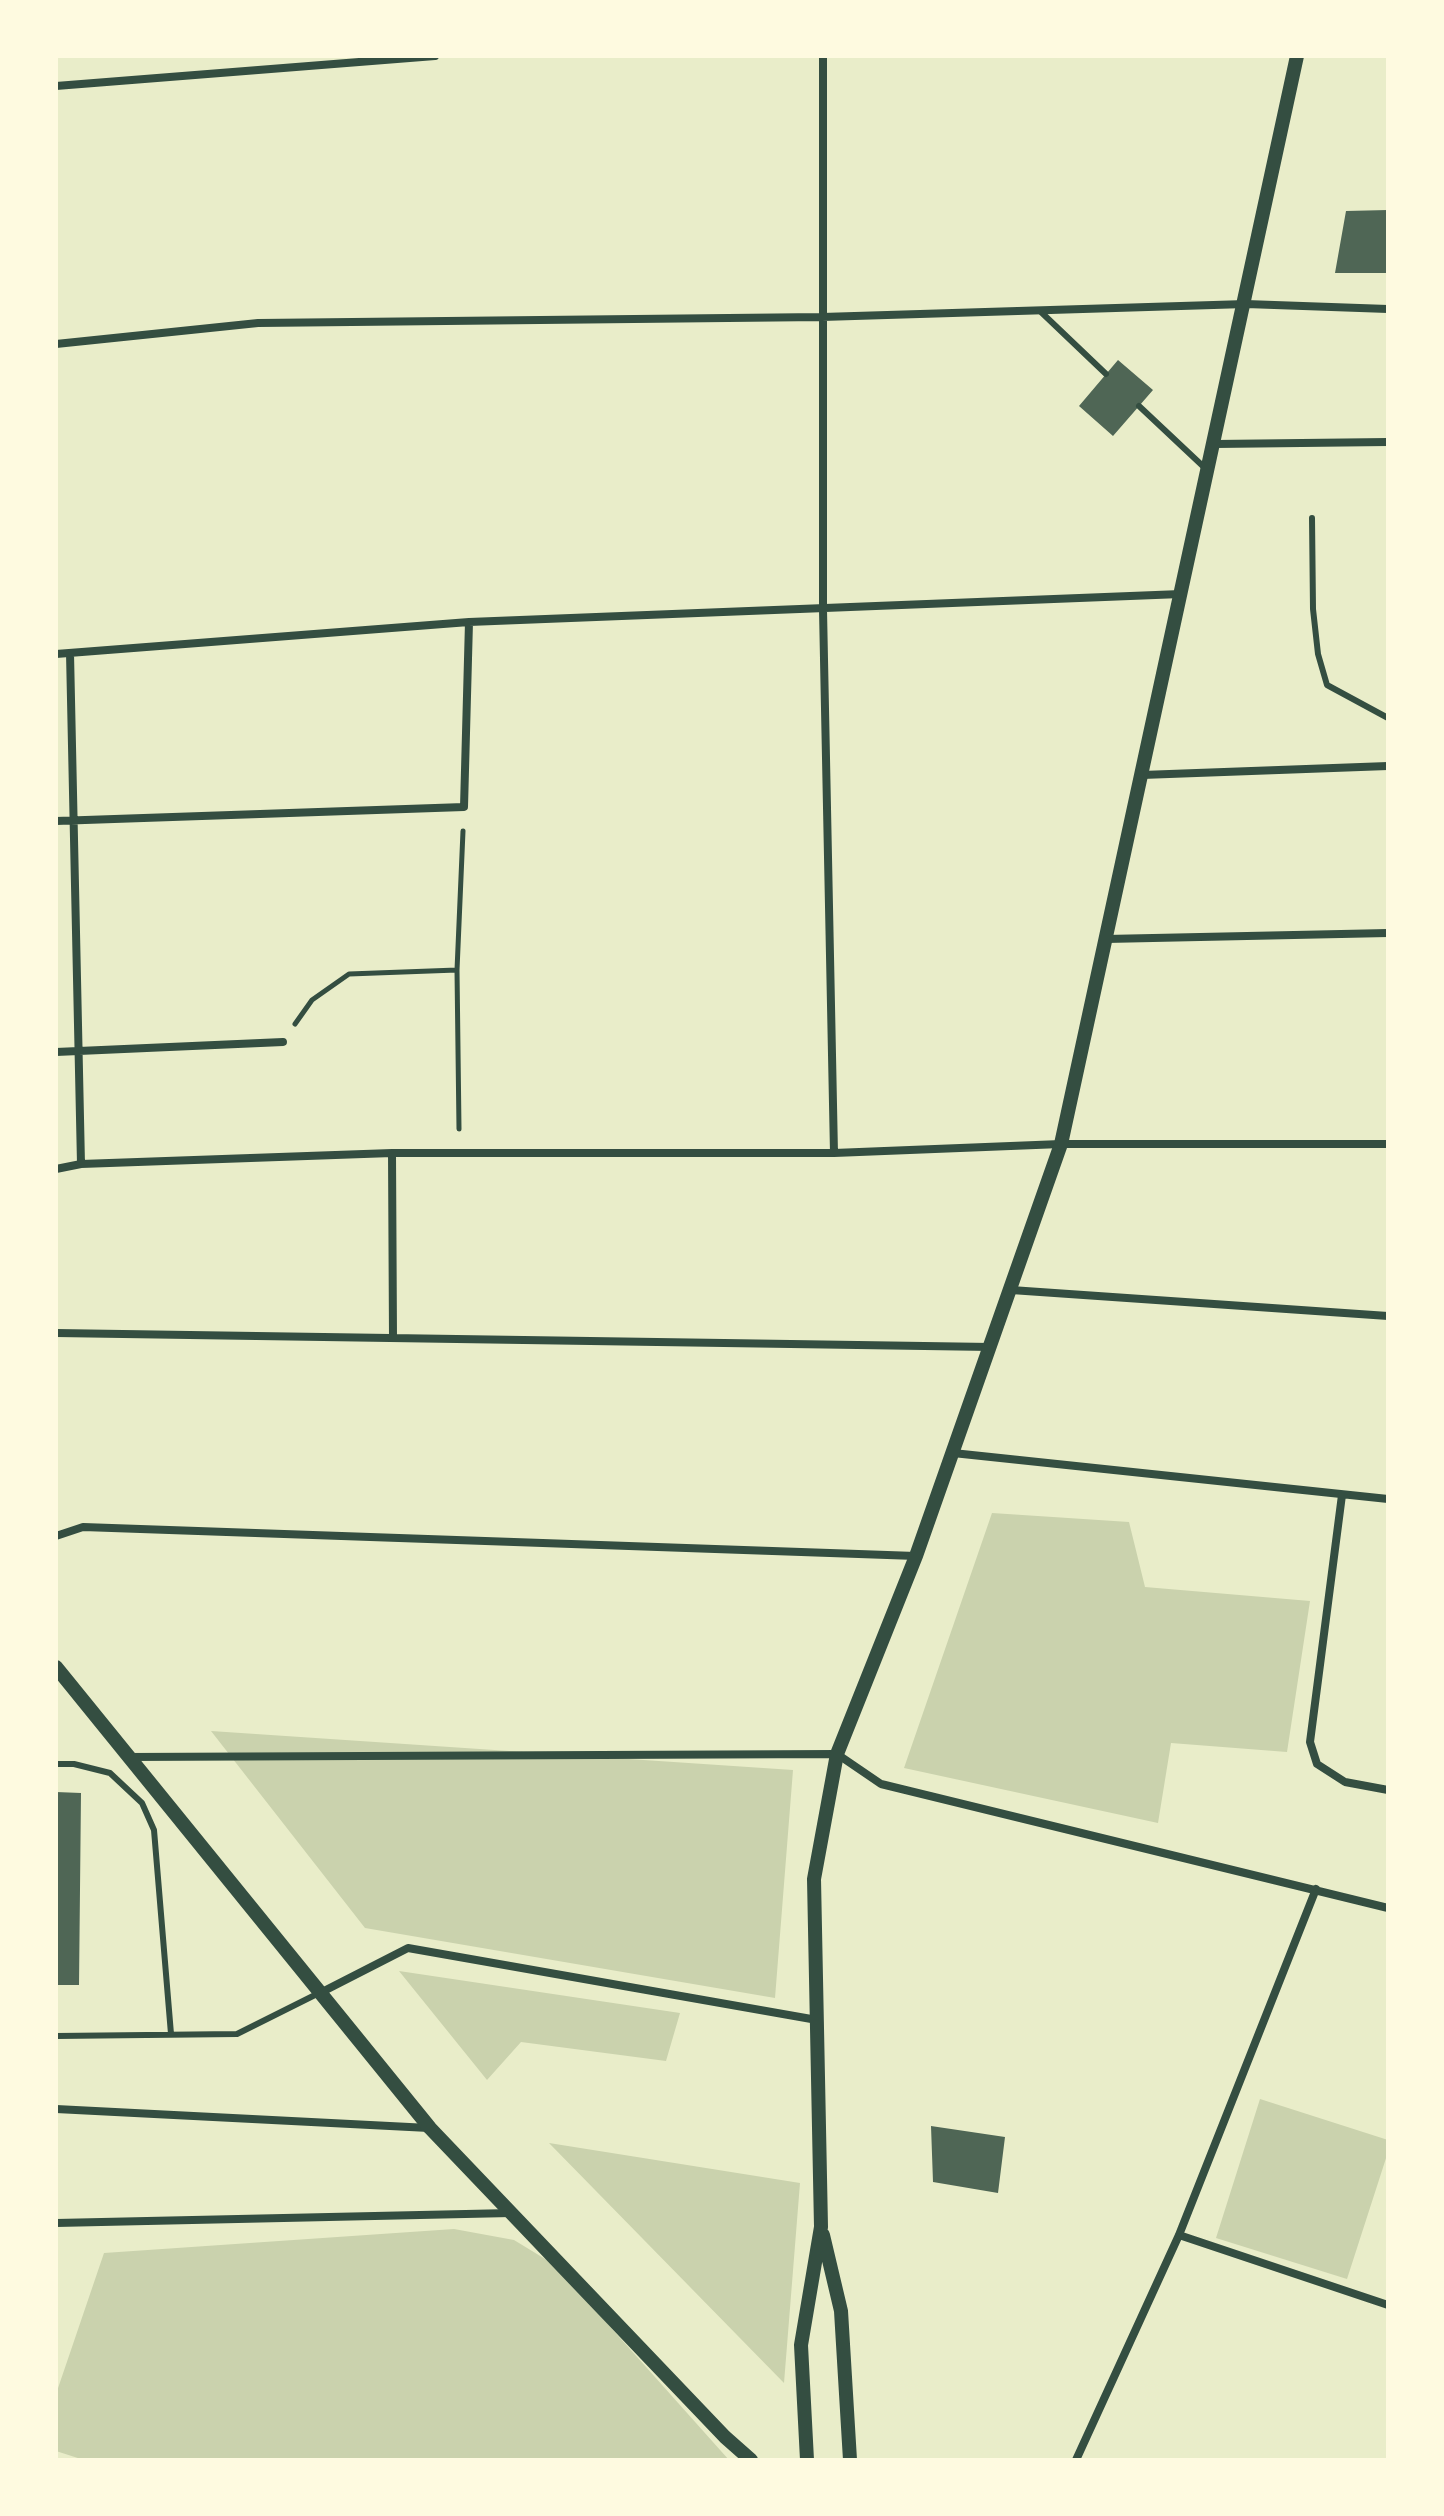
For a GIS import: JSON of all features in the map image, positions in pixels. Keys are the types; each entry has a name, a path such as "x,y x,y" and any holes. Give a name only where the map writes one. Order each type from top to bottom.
{"street":[{"path":"56,86 435,56"},
{"path":"823,56 823,610 834,1153"},
{"path":"807,2460 801,2345 821,2227 814,1879 837,1754 916,1556 1061,1144 1246,304 1297,56"},
{"path":"56,344 258,323 822,317 1246,304 1388,309"},
{"path":"1215,444 1388,442"},
{"path":"56,654 469,622 1182,594"},
{"path":"56,821 464,807 469,622"},
{"path":"70,653 81,1164"},
{"path":"1142,775 1388,766"},
{"path":"1106,939 1388,933"},
{"path":"56,1052 283,1042"},
{"path":"56,1169 81,1164 392,1153 834,1153 1061,1144 1388,1144"},
{"path":"392,1153 393,1338"},
{"path":"1011,1290 1388,1316"},
{"path":"56,1333 991,1347"},
{"path":"953,1453 1388,1499"},
{"path":"1342,1495 1310,1742 1317,1764 1345,1782 1388,1790"},
{"path":"56,1536 83,1527 916,1556"},
{"path":"58,1673 430,2128 725,2437 751,2460"},
{"path":"127,1757 837,1754 881,1784 1388,1908"},
{"path":"1076,2460 1179,2235 1316,1889"},
{"path":"319,1993 408,1948 817,2020"},
{"path":"56,2109 430,2128"},
{"path":"56,2223 513,2213"},
{"path":"821,2227 841,2311 850,2460"},
{"path":"1179,2235 1388,2305"}],"lane":[{"path":"1041,312 1106,374"},
{"path":"1139,406 1209,471"},
{"path":"1312,518 1313,609 1318,654 1327,685 1388,718"},
{"path":"56,1764 74,1764 110,1773 142,1803 154,1830 171,2034"},
{"path":"56,2036 237,2034 319,1993"}],"path":[{"path":"460,1153 457,970 464,807"},
{"path":"283,1042 312,1000 349,974 457,970"}],"green space":[{"path":"992,1513 1129,1522 1145,1587 1310,1601 1287,1752 1171,1743 1158,1823 904,1768"},
{"path":"211,1731 793,1770 775,1998 365,1928"},
{"path":"399,1971 680,2013 666,2061 521,2042 487,2080"},
{"path":"1260,2099 1388,2140 1388,2152 1347,2279 1216,2238"},
{"path":"549,2143 800,2183 784,2383"},
{"path":"454,2229 514,2240 555,2265 729,2460 84,2460 56,2451 56,2394 104,2253"}],"building":[{"path":"1388,210 1388,273 1335,273 1346,211"},
{"path":"1118,360 1153,390 1113,436 1079,406"},
{"path":"56,1792 81,1793 79,1985 56,1985"},
{"path":"931,2126 1005,2137 998,2193 933,2182"}]}
